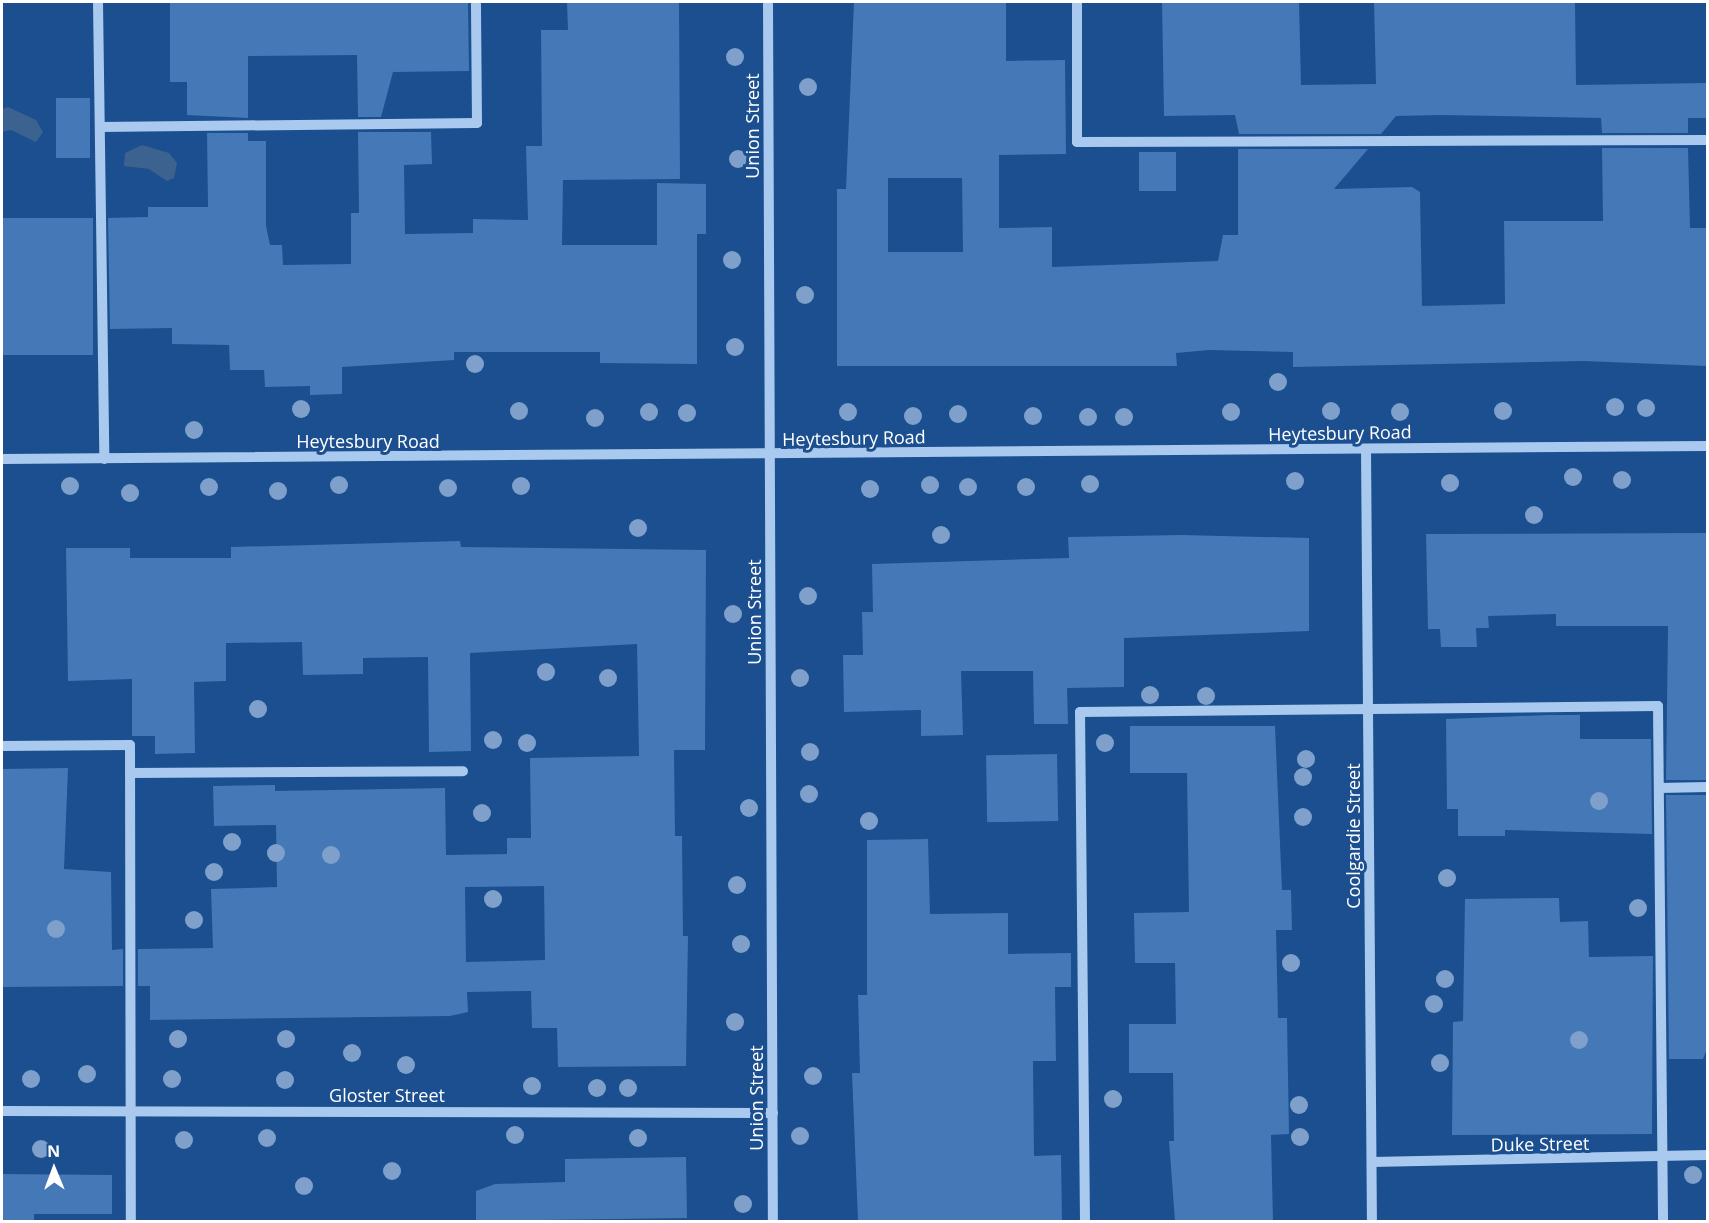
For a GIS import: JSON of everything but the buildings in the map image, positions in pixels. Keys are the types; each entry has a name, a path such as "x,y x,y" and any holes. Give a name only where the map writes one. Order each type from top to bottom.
{"street":[{"path":"98,2 104,459"},
{"path":"100,127 477,123 476,2"},
{"name":"Union Street","path":"768,2 773,1221"},
{"path":"1077,2 1077,142 1707,140"},
{"name":"Heytesbury Road","path":"2,459 770,455 1707,446"},
{"name":"Coolgardie Street","path":"1366,449 1372,1221"},
{"path":"1085,1221 1080,712 1658,706 1663,1221"},
{"path":"2,746 130,745 131,1221"},
{"path":"130,773 463,771"},
{"path":"1659,788 1707,787"},
{"name":"Gloster Street","path":"2,1111 773,1113"},
{"name":"Duke Street","path":"1372,1162 1663,1159 1707,1155"}],"water":[{"path":"8,107 36,120 43,132 36,142 11,130 2,132 2,109"},
{"path":"142,145 169,153 177,163 174,178 167,181 149,169 124,166 125,153"}]}
